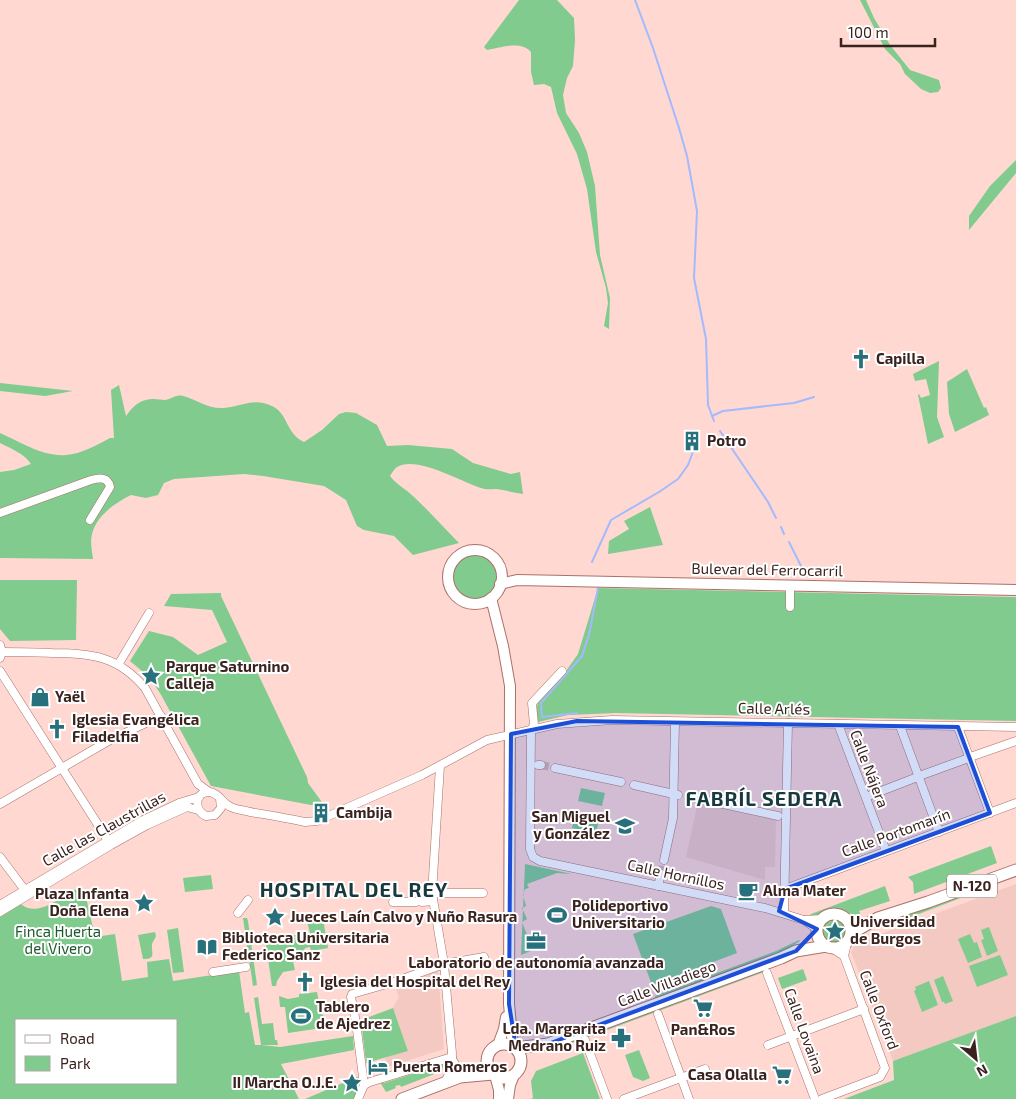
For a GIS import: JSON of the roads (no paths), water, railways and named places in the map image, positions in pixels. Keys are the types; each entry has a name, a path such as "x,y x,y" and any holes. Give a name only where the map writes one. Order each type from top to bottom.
{"highway":[{"name":"N-120","path":"878,918 1016,870"},
{"path":"849,938 850,922 839,914 832,914 819,927 819,939 828,947 841,947 849,938 878,918"},
{"path":"846,918 878,918"},
{"name":"Calle Villadiego","path":"796,951 819,927"},
{"name":"Calle Villadiego","path":"514,1047 548,1044 796,951 828,947"},
{"path":"464,1075 494,1075 505,1078 518,1070 520,1054 514,1047 507,1044 498,1045 490,1051 487,1058 488,1067 494,1075"},
{"name":"Calle Villadiego","path":"518,1070 527,1059 548,1044"},
{"path":"402,1099 464,1075 487,1058"}],"main road":[{"path":"473,550 489,554 495,560 501,580 489,599 472,604 458,598 453,593 448,578 452,562 465,552 473,550"},
{"name":"Bulevar del Ferrocarril","path":"501,580 1016,590"},
{"path":"489,599 504,646 508,676 511,734 509,1004 514,1047"},
{"path":"498,1045 504,1029 509,1004"},
{"path":"508,1099 509,1089 518,1070"},
{"path":"494,1075 499,1090 499,1099"}],"street":[{"path":"0,512 90,480 105,479 110,487 90,520"},
{"path":"790,586 790,607"},
{"path":"118,665 150,613"},
{"path":"1,652 81,653 103,658 118,665 134,676 145,688 161,716 198,784 199,797 196,804 198,810 202,815 209,817 220,811 232,808"},
{"path":"0,671 109,842"},
{"path":"532,730 534,725 532,703 562,671"},
{"path":"0,804 110,740 161,716"},
{"name":"Calle Arlés","path":"232,808 308,822 317,821 440,766 487,740 577,721 1016,727"},
{"path":"664,860 676,794 675,722"},
{"path":"784,913 788,723"},
{"name":"Calle Nájera","path":"838,724 886,851"},
{"path":"900,726 938,832"},
{"path":"958,727 990,813"},
{"name":"Calle Hornillos","path":"532,730 530,849 533,857 540,861 770,909 819,927"},
{"path":"871,795 1016,741"},
{"path":"440,766 432,893 444,964 452,1058 445,1083"},
{"path":"555,768 621,782"},
{"path":"198,784 209,792 216,794 232,808"},
{"path":"634,785 676,794"},
{"path":"199,797 209,792"},
{"name":"Calle las Claustrillas","path":"26,892 159,812 199,797"},
{"path":"691,798 778,816"},
{"path":"220,799 220,811"},
{"name":"Calle Portomarín","path":"785,893 886,851 1016,802"},
{"name":"Calle las Claustrillas","path":"26,892 83,861 90,854 109,842 181,809 190,807 198,810"},
{"path":"0,857 26,892"},
{"path":"658,886 661,874"},
{"path":"0,904 26,892"},
{"path":"0,911 26,892"},
{"path":"432,893 483,893"},
{"path":"770,909 779,906 785,893"},
{"path":"238,913 248,900"},
{"path":"393,902 433,901"},
{"name":"Calle Oxford","path":"822,1099 880,1078 886,1068 844,956 849,938"},
{"name":"Calle Oxford","path":"828,947 844,956"},
{"path":"358,1099 364,1085 352,994 394,982 444,964 484,957"},
{"path":"213,972 246,967"},
{"name":"Calle Lovaina","path":"768,973 815,1099"},
{"path":"768,1045 864,1009"},
{"path":"658,1014 689,1099"},
{"path":"585,1040 607,1099"},
{"path":"364,1085 452,1058"},
{"path":"452,1058 464,1075"},
{"path":"624,1099 704,1069"}],"waterway":[{"path":"635,0 653,48 687,156 697,211 694,278 706,339 708,405 714,421"},
{"path":"712,416 723,411 794,403 814,397"},
{"path":"720,431 768,502 776,518"},
{"path":"592,562 611,520 678,479 688,465 697,441"},
{"path":"781,527 784,534"},
{"path":"789,542 806,576"},
{"path":"577,713 542,717 541,703 582,656 589,635 598,588"}],"tunnel":[{"path":"541,765 555,768"},
{"path":"661,874 664,860"}],"place":[{"name":"Capilla","path":"861,359"},
{"name":"Potro","path":"692,441"},
{"name":"Parque Saturnino Calleja","path":"151,676"},
{"name":"Yaël","path":"40,697"},
{"name":"Iglesia Evangélica Filadelfia","path":"57,729"},
{"name":"Cambija","path":"321,813"},
{"name":"San Miguel y González","path":"625,826"},
{"name":"Alma Mater","path":"748,891"},
{"name":"Plaza Infanta Doña Elena","path":"144,903"},
{"name":"Polideportivo Universitario","path":"557,915"},
{"name":"Jueces Laín Calvo y Nuño Rasura","path":"275,917"},
{"name":"Universidad de Burgos","path":"835,931"},
{"name":"Laboratorio de autonomía avanzada","path":"536,941"},
{"name":"Biblioteca Universitaria Federico Sanz","path":"207,947"},
{"name":"Iglesia del Hospital del Rey","path":"305,982"},
{"name":"Pan&Ros","path":"703,1008"},
{"name":"Tablero de Ajedrez","path":"301,1016"},
{"name":"Lda. Margarita Medrano Ruiz","path":"621,1038"},
{"name":"Puerta Romeros","path":"378,1067"},
{"name":"Casa Olalla","path":"782,1075"},
{"name":"II Marcha O.J.E.","path":"352,1083"}],"district":[{"name":"FABRÍL SEDERA","path":"764,799"},
{"name":"HOSPITAL DEL REY","path":"354,890"}],"park label":[{"name":"Finca Huerta del Vivero","path":"58,940"}]}
